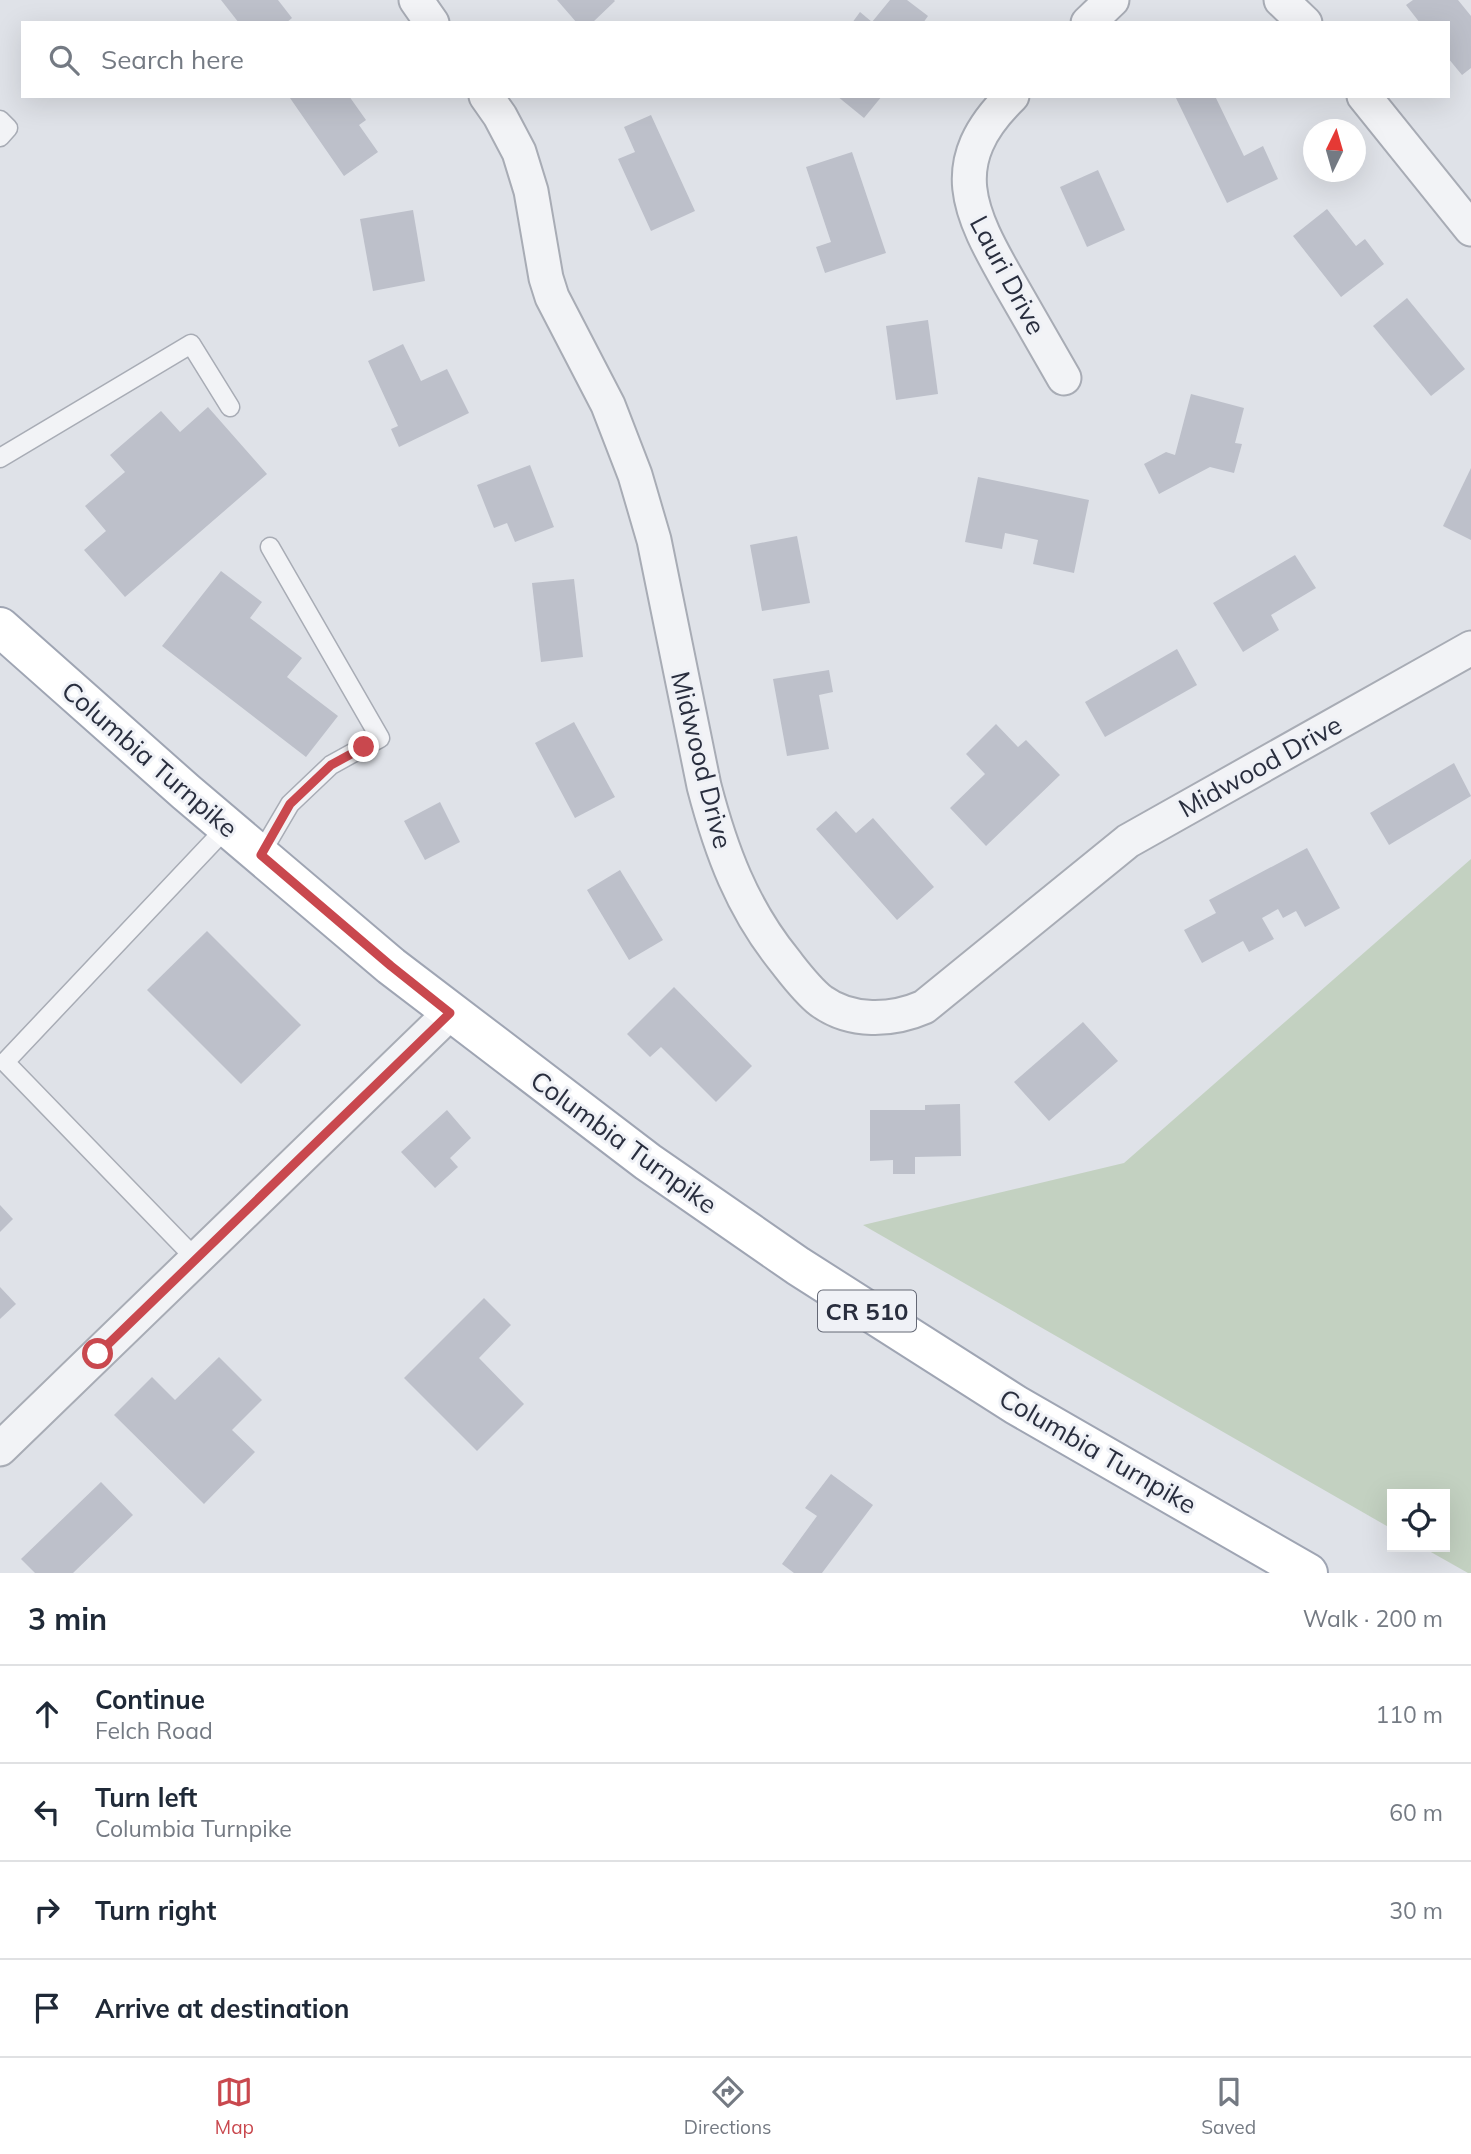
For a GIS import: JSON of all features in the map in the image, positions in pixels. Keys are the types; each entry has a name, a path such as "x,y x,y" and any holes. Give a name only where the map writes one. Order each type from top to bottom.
{"main road":[{"name":"Columbia Turnpike","path":"0,627 227,827 391,966 648,1162 798,1266 1016,1405 1308,1573"}],"street":[{"path":"416,0 431,21"},
{"path":"1090,21 1111,0"},
{"path":"1281,0 1303,21"},
{"name":"Midwood Drive","path":"487,98 519,152 531,191 545,278 552,297 608,405 635,475 654,540 714,826 748,908 769,940 802,982 821,1001 839,1011 865,1017 885,1018 912,1013 924,1007 1128,841 1471,648"},
{"name":"Lauri Drive","path":"1010,98 991,116 977,139 970,166 969,193 983,238 1064,378"},
{"path":"1366,98 1460,194 1471,229"},
{"path":"0,1449 450,1013"}],"lane":[{"path":"0,121 8,128 0,137"},
{"path":"0,458 191,344 230,407"},
{"path":"261,855 290,804 331,765 380,738 271,547"},
{"path":"196,1259 5,1062 227,827"}],"green space":[{"path":"1471,859 1471,1573 1431,1552 1450,1552 1450,1489 1387,1489 1387,1526 863,1225 1124,1163"}],"building":[{"path":"221,0 278,0 292,18 288,21 237,21"},
{"path":"557,0 615,1 594,21 575,21"},
{"path":"890,0 907,0 928,16 924,21 873,21"},
{"path":"1413,0 1458,0 1471,16 1471,68 1462,75 1450,60 1450,21 1418,21 1406,5"},
{"path":"860,12 871,21 853,21"},
{"path":"290,98 350,98 366,120 359,125 378,152 344,176"},
{"path":"839,98 880,98 864,118"},
{"path":"1176,98 1216,98 1244,156 1263,146 1278,179 1227,203"},
{"path":"651,115 695,211 651,231 618,159 635,152 624,127"},
{"path":"852,152 886,253 825,273 816,247 831,242 806,167"},
{"path":"1098,170 1125,230 1087,247 1060,187"},
{"path":"1327,209 1356,246 1365,239 1384,264 1341,297 1293,236"},
{"path":"413,210 425,281 373,291 360,219"},
{"path":"1407,298 1465,369 1431,396 1373,326"},
{"path":"928,320 938,394 896,400 886,326"},
{"path":"403,344 421,381 447,369 469,413 399,447 391,429 398,426 368,361"},
{"path":"1191,394 1244,408 1235,443 1242,444 1234,473 1210,467 1159,494 1144,464 1166,452 1175,455"},
{"path":"208,407 267,474 125,597 84,550 106,531 85,506 125,472 110,455 161,411 180,432"},
{"path":"530,465 554,527 515,542 507,523 494,528 477,485"},
{"path":"1471,468 1471,540 1443,526"},
{"path":"978,477 1089,500 1074,573 1033,564 1038,540 1005,533 1002,549 965,542"},
{"path":"797,536 810,603 762,611 750,545"},
{"path":"1295,555 1316,588 1271,615 1279,630 1243,652 1213,603"},
{"path":"221,571 262,602 250,618 302,658 287,677 338,716 306,757 162,646"},
{"path":"574,579 583,657 541,662 532,583"},
{"path":"1177,649 1197,685 1105,737 1085,702"},
{"path":"829,670 833,692 819,695 829,749 787,756 773,679"},
{"path":"574,722 615,797 575,818 535,743"},
{"path":"996,724 1018,747 1026,740 1060,775 986,846 950,808 985,774 966,754"},
{"path":"1454,763 1471,796 1389,845 1370,813"},
{"path":"440,802 460,842 425,860 404,821"},
{"path":"836,811 856,833 873,818 934,887 897,920 816,829"},
{"path":"1307,848 1340,908 1305,927 1296,911 1283,918 1278,909 1262,918 1274,939 1249,952 1243,941 1202,963 1184,930 1216,913 1209,900"},
{"path":"620,870 663,940 629,960 587,890"},
{"path":"207,931 301,1025 241,1084 147,990"},
{"path":"674,987 752,1066 716,1102 661,1047 650,1057 627,1034"},
{"path":"1083,1022 1118,1061 1049,1121 1014,1082"},
{"path":"960,1104 961,1156 915,1157 915,1174 893,1174 893,1160 870,1161 870,1110 925,1110 925,1105"},
{"path":"447,1110 471,1138 450,1158 458,1167 435,1188 401,1152"},
{"path":"0,1205 13,1219 0,1232"},
{"path":"0,1287 16,1304 0,1319"},
{"path":"484,1298 511,1325 479,1358 524,1404 477,1451 404,1378"},
{"path":"219,1357 262,1400 232,1430 255,1452 204,1504 114,1415 152,1377 175,1400"},
{"path":"831,1474 873,1505 822,1573 794,1573 782,1564 817,1516 805,1508"},
{"path":"101,1482 133,1515 73,1573 35,1573 21,1559"}],"route":[{"path":"98,1354 450,1013 261,855 290,804 331,765 364,747"}]}
